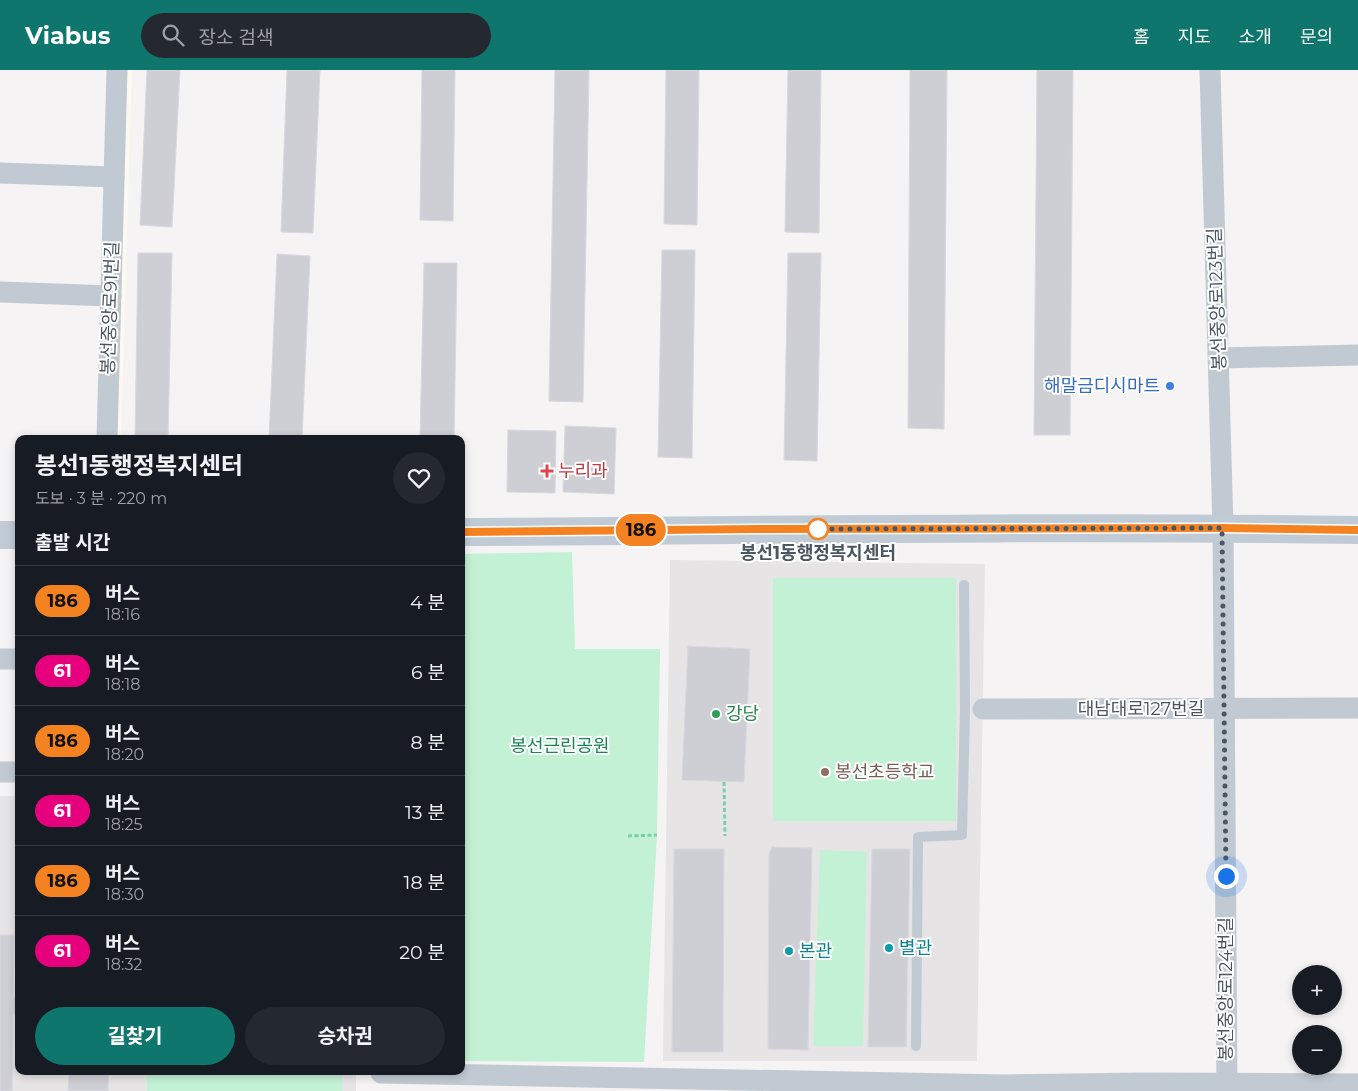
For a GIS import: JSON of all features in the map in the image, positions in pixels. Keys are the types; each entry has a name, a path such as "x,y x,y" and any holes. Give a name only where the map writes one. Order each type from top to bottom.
{"street":[{"name":"봉선중앙로91번길","path":"106,435 117,70"},
{"name":"봉선중앙로123번길","path":"1210,70 1222,528"},
{"path":"0,173 114,177"},
{"path":"0,292 111,296"},
{"path":"1218,358 1358,356"},
{"path":"465,532 758,529 1222,528 1358,530"},
{"name":"봉선중앙로124번길","path":"1222,528 1227,1087"},
{"path":"0,535 15,535"},
{"path":"0,659 15,659"},
{"name":"대남대로127번길","path":"974,709 1358,708"},
{"path":"0,772 15,772"},
{"path":"381,1078 546,1084 1004,1088 1227,1087 1358,1084"}],"lane":[{"path":"916,1046 918,837 962,836 974,709 964,585"}],"path":[{"path":"724,782 725,836"},
{"path":"628,836 657,835"}],"shaded area":[{"path":"112,70 132,70 121,435 97,435"},
{"name":"봉선초등학교","path":"670,560 985,564 977,1061 663,1061"},
{"path":"0,796 15,796 15,1075 356,1075 356,1091 0,1091"}],"green space":[{"name":"봉선근린공원","path":"572,552 575,649 660,649 657,835 644,1062 465,1061 465,554"},
{"path":"773,578 956,578 956,821 773,821"},
{"path":"820,850 867,852 863,1046 813,1046"},
{"path":"147,1075 342,1075 342,1091 147,1091"}],"building":[{"path":"147,70 180,70 172,227 140,225"},
{"path":"287,70 320,70 313,233 281,232"},
{"path":"422,70 455,70 453,221 420,220"},
{"path":"555,70 589,70 583,402 549,401"},
{"path":"666,70 699,70 697,225 664,224"},
{"path":"788,70 821,70 819,233 785,232"},
{"path":"910,70 947,70 944,429 908,428"},
{"path":"1037,70 1073,70 1070,435 1034,435"},
{"path":"662,250 695,250 692,458 658,457"},
{"path":"138,253 172,253 168,435 135,435"},
{"path":"788,253 821,253 817,461 784,460"},
{"path":"277,254 310,256 302,435 269,435"},
{"path":"424,263 457,263 454,435 420,435"},
{"path":"565,426 616,428 614,494 563,492"},
{"path":"508,430 556,431 555,493 507,492"},
{"name":"강당","path":"688,646 750,649 744,782 682,780"},
{"name":"본관","path":"772,847 812,848 808,1050 768,1049 769,854"},
{"path":"674,849 724,849 723,1052 672,1052"},
{"name":"별관","path":"872,849 910,849 906,1047 868,1047"},
{"path":"0,935 14,935 12,1091 0,1091"},
{"path":"13,997 15,997 15,1015"},
{"path":"69,1075 109,1075 108,1091 68,1091"}],"bus line":[{"name":"186","path":"465,532 758,529 1222,528 1358,530"}],"place":[{"name":"해말금디시마트","path":"1170,386"},
{"name":"누리과","path":"547,471"},
{"name":"봉선1동행정복지센터","path":"818,529"},
{"name":"강당","path":"716,714"},
{"name":"봉선초등학교","path":"825,772"},
{"name":"별관","path":"889,948"},
{"name":"본관","path":"789,951"}],"route":[{"path":"818,529 816,529 1222,528 1226,876"}]}
